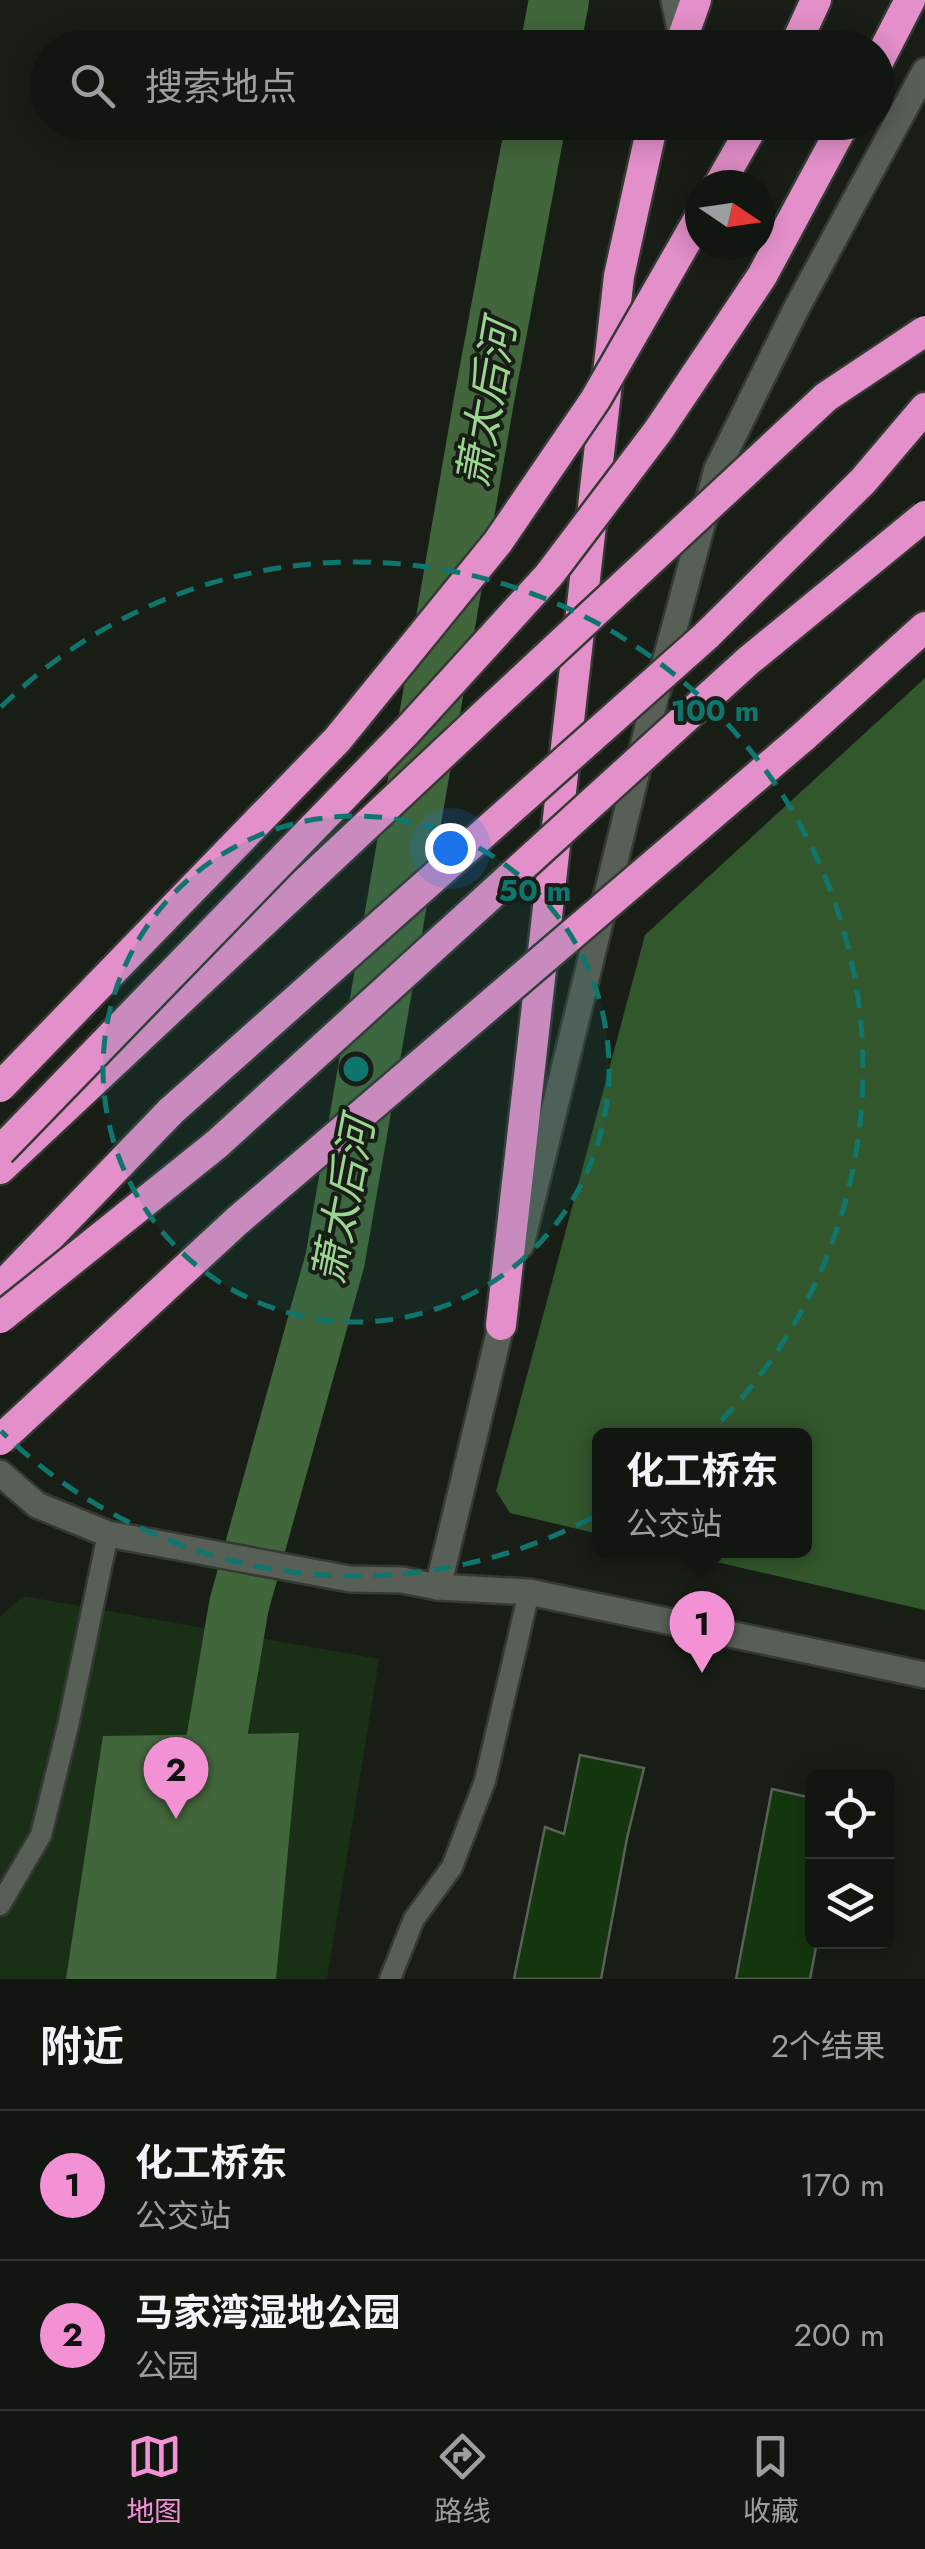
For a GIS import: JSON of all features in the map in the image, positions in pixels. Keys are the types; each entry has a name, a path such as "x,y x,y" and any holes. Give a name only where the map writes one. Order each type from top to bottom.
{"highway":[{"path":"686,30 696,0"},
{"path":"802,30 816,0"},
{"path":"895,30 910,0"},
{"path":"501,1325 619,276 649,140"},
{"path":"727,170 744,140"},
{"path":"0,1151 394,745 549,575 658,431 762,276 835,140"},
{"path":"0,1087 337,740 498,542 595,400 685,244"},
{"path":"0,1169 826,397 925,331"},
{"path":"0,1288 171,1111 706,636 862,481 925,408"},
{"path":"0,1318 217,1144 734,674 925,516"},
{"path":"0,1440 237,1221 925,628"}],"main road":[{"path":"674,0 679,30"},
{"path":"895,126 925,71"},
{"path":"438,1587 650,722 718,469 796,309 888,140"},
{"path":"0,1473 37,1505 108,1534 350,1580 402,1580 438,1587 529,1592 925,1676"}],"lane":[{"path":"0,1905 40,1835 68,1726 108,1534"},
{"path":"390,1979 414,1919 452,1867 485,1781 529,1592"}],"shaded area":[{"path":"925,678 925,1610 699,1558 812,1558 812,1428 592,1428 592,1532 510,1513 496,1491 645,935"},
{"path":"23,1596 379,1659 327,1979 0,1979 0,1617"},
{"path":"299,1733 276,1979 66,1979 103,1736"}],"building":[{"path":"580,1755 644,1768 601,1979 514,1979 545,1827 564,1834"},
{"path":"772,1789 805,1796 805,1949 816,1949 810,1979 736,1979"}],"waterway":[{"name":"萧太后河","path":"553,30 559,0"},
{"name":"萧太后河","path":"204,1813 239,1605 335,1260 533,140"}],"place":[{"name":"化工桥东","path":"702,1673"},
{"name":"马家湾湿地公园","path":"176,1819"}]}
